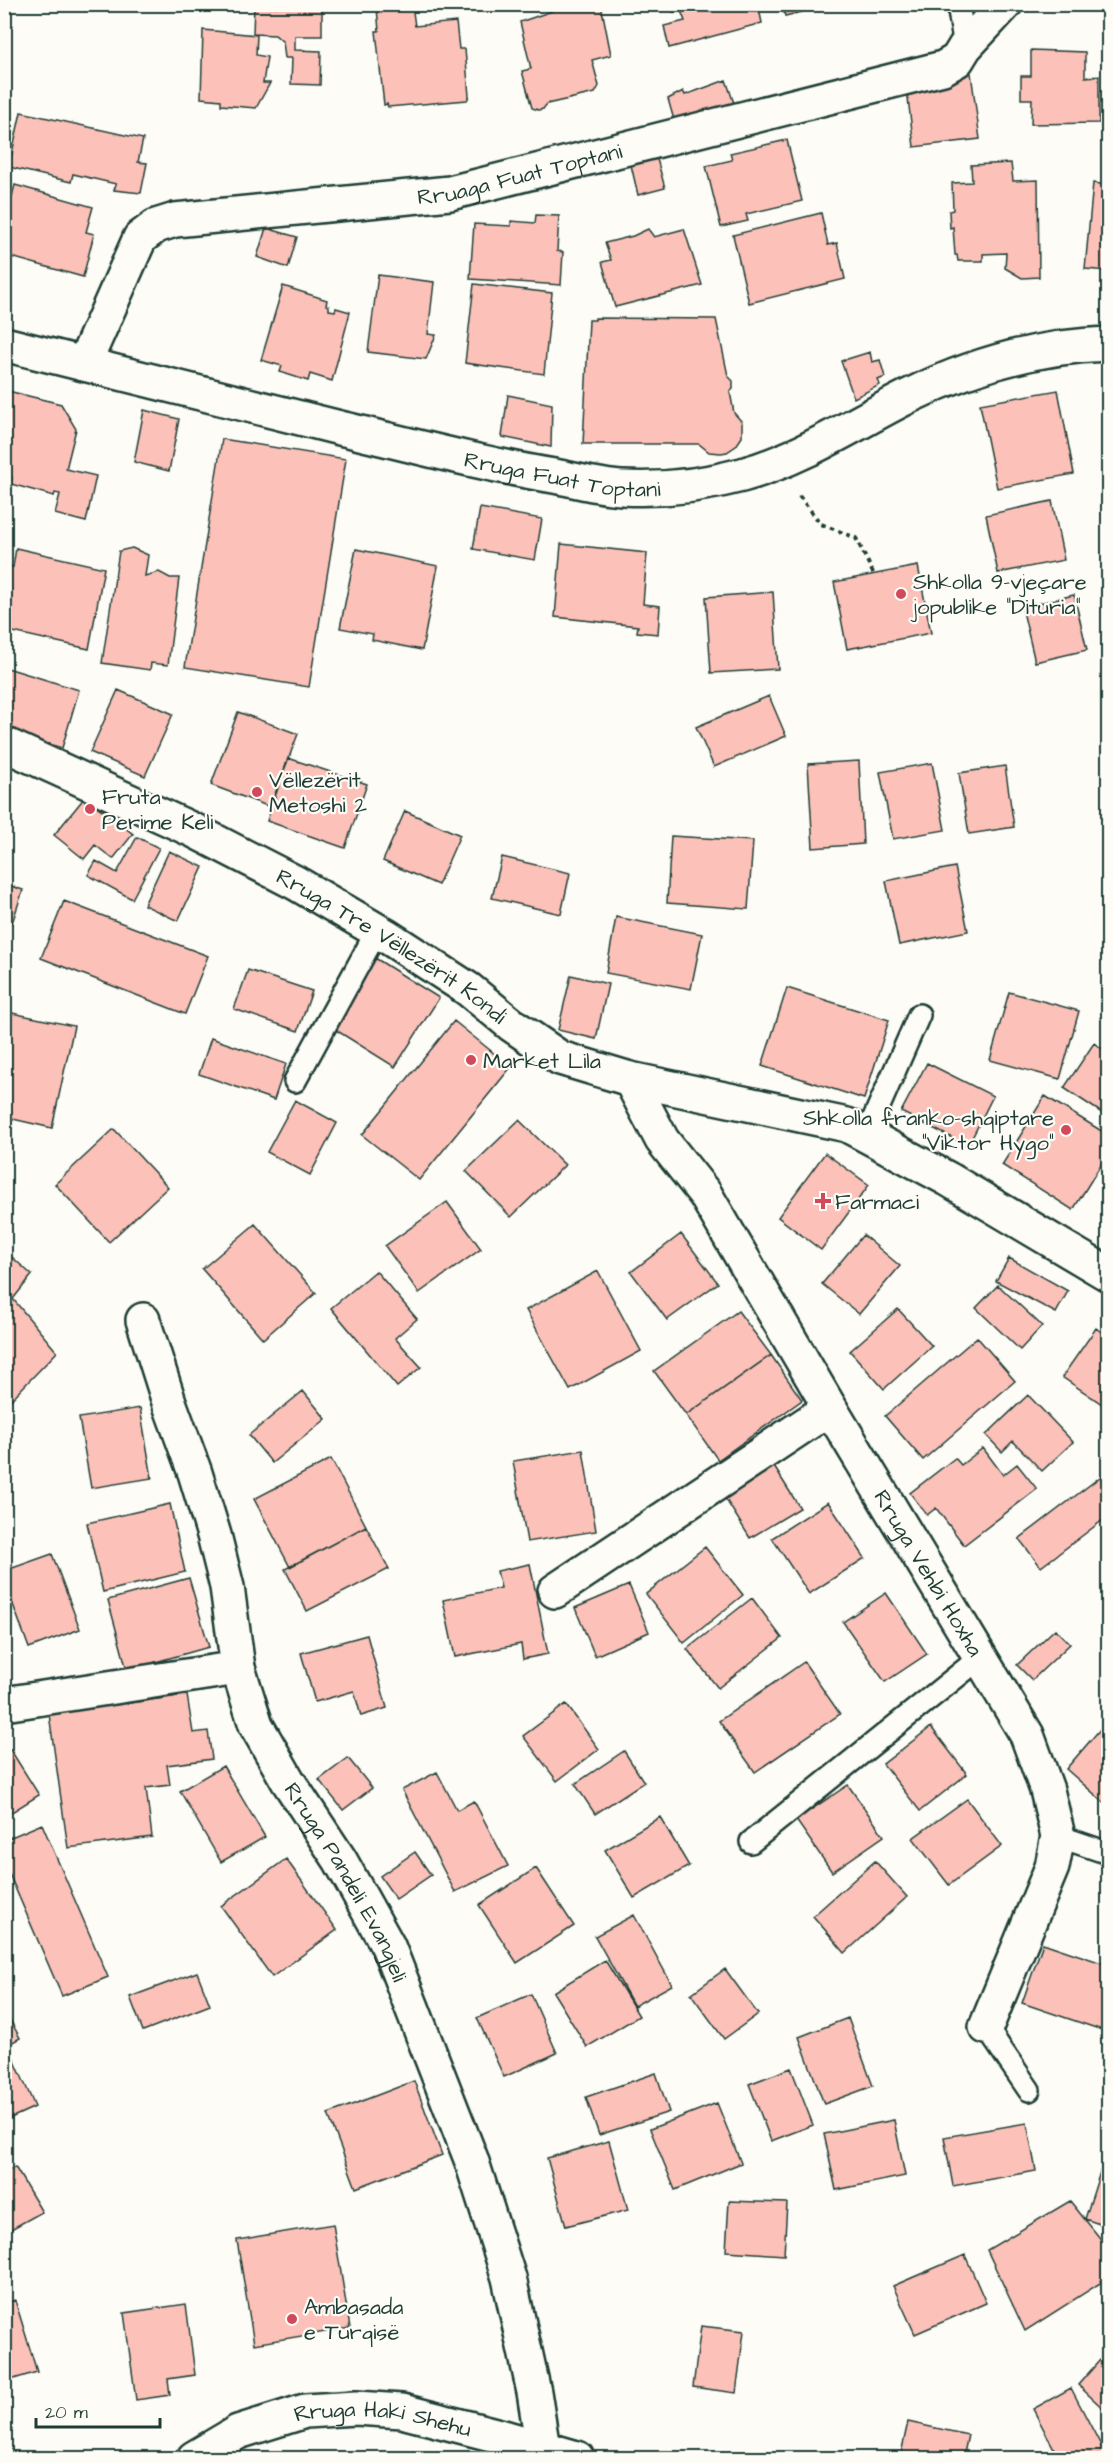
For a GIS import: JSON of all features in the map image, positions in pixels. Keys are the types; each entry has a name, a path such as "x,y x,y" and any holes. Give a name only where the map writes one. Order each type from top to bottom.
{"street":[{"name":"Rruaga Fuat Toptani","path":"84,364 140,238 156,226 175,220 450,193 943,68 957,60 964,47 1005,4"},
{"name":"Rruga Fuat Toptani","path":"4,344 453,455 621,488 685,485 743,475 801,452 913,394 966,372 1039,351 1079,345 1108,344"},
{"name":"Rruga Tre Vëllezërit Kondi","path":"4,744 195,831 296,883 468,989 512,1025 560,1058 630,1079 847,1125 948,1179 1108,1274"},
{"name":"Rruga Vehbi Hoxha","path":"630,1079 662,1140 705,1194 830,1408 1027,1736 1047,1790 1058,1836 1052,1867 986,2027"},
{"name":"Rruga Pandeli Evangjeli","path":"143,1320 214,1535 227,1587 238,1668 256,1725 288,1781 340,1860 388,1946 471,2159 509,2278 534,2392 543,2449"},
{"path":"555,1591 830,1408"},
{"path":"4,1704 238,1668"},
{"name":"Rruga Haki Shehu","path":"194,2458 238,2432 305,2411 356,2408 402,2411 577,2458"}],"lane":[{"path":"958,4 964,47"},
{"path":"295,1081 377,931"},
{"path":"866,1136 919,1015"},
{"path":"751,1842 981,1657"},
{"path":"1058,1836 1108,1853"},
{"name":"Rruga Vehbi Hoxha","path":"986,2027 1029,2090"}],"path":[{"path":"798,493 821,524 856,538 874,575"}],"building":[{"path":"550,4 601,4 611,55 592,60 599,86 595,93 547,104 543,109 538,110 532,108 522,71 531,69 520,22 552,11"},
{"path":"672,4 758,4 762,23 669,48 664,26 685,21 681,11 673,12"},
{"path":"782,4 834,4 785,16"},
{"path":"412,5 415,26 456,22 459,49 465,49 469,96 467,100 388,107 387,104 384,105 376,31 379,31 377,8"},
{"path":"254,6 322,8 322,36 295,36 295,50 321,51 320,85 291,84 292,58 285,58 283,42 275,35 253,34"},
{"path":"203,30 257,35 256,55 267,57 263,83 270,83 256,108 221,105 221,100 201,98"},
{"path":"1031,50 1085,52 1085,77 1099,76 1099,123 1031,124 1032,99 1021,99 1021,76 1031,76"},
{"path":"971,73 980,139 914,147 906,82"},
{"path":"726,80 736,109 676,127 668,99 683,91 685,95"},
{"path":"21,112 143,139 138,162 147,163 141,193 114,190 116,184 73,174 71,182 9,167"},
{"path":"787,140 802,201 746,214 748,221 721,227 706,166 732,160 730,153"},
{"path":"657,159 665,188 638,195 631,165"},
{"path":"1011,163 1013,181 1038,180 1039,277 1022,278 1005,268 1006,253 983,254 983,261 958,261 955,255 953,227 950,228 949,211 953,210 952,183 972,182 971,165"},
{"path":"1093,183 1108,185 1108,271 1085,269"},
{"path":"15,185 93,207 86,232 94,234 83,277 4,255 4,215 7,215"},
{"path":"821,213 828,245 837,243 845,279 749,303 733,235"},
{"path":"536,215 559,216 557,251 563,252 561,285 470,279 474,224 511,226 511,221 535,223"},
{"path":"266,228 297,237 288,268 257,257"},
{"path":"648,229 654,237 684,229 702,285 615,307 602,262 611,260 605,243 633,236"},
{"path":"378,275 434,282 428,334 436,335 426,359 368,352"},
{"path":"474,284 552,293 544,374 465,363"},
{"path":"283,286 327,300 326,305 329,306 329,310 335,311 336,308 350,312 332,381 310,374 308,381 280,372 282,366 261,360"},
{"path":"595,318 716,319 728,376 733,381 733,389 730,392 734,413 742,422 742,437 736,446 721,453 709,452 699,444 583,444 589,320 595,320"},
{"path":"870,352 872,362 880,360 885,377 878,380 880,385 854,398 841,361"},
{"path":"4,390 61,404 76,429 66,469 96,476 86,522 55,514 60,494 55,493 54,496 11,484 12,477 4,475"},
{"path":"1058,390 1074,474 997,488 980,404"},
{"path":"508,395 552,404 551,447 502,437"},
{"path":"144,410 179,419 169,471 134,462"},
{"path":"1108,426 1108,487 1104,486"},
{"path":"222,439 346,459 309,687 185,667"},
{"path":"1052,501 1064,560 998,573 986,515"},
{"path":"480,508 542,519 535,560 473,549"},
{"path":"561,544 647,553 643,604 660,606 658,634 637,632 638,626 555,617"},
{"path":"16,548 104,568 89,649 4,630 4,590 9,566 13,567"},
{"path":"132,548 148,555 145,576 159,572 170,578 179,578 168,665 151,663 150,670 102,663 119,551"},
{"path":"356,549 438,566 422,650 372,640 373,634 340,628"},
{"path":"918,566 931,633 847,649 834,582"},
{"path":"773,592 778,669 711,673 706,597"},
{"path":"1074,595 1087,650 1035,662 1022,607"},
{"path":"4,667 79,690 62,748 4,731"},
{"path":"118,690 173,714 145,776 90,752"},
{"path":"769,696 786,736 714,767 696,727"},
{"path":"238,712 298,734 270,807 211,785"},
{"path":"288,758 367,784 345,848 267,821"},
{"path":"859,761 863,844 813,848 808,764"},
{"path":"932,763 945,830 893,839 880,772"},
{"path":"1005,766 1014,827 969,834 959,773"},
{"path":"85,797 133,834 113,859 95,845 84,859 54,835"},
{"path":"405,811 460,835 438,885 383,861"},
{"path":"671,836 753,841 748,909 667,903"},
{"path":"137,837 159,848 132,899 88,875 96,861 117,873"},
{"path":"169,851 203,867 178,921 144,905"},
{"path":"502,857 570,873 561,914 492,898"},
{"path":"955,867 968,931 899,945 886,881"},
{"path":"4,884 23,890 12,923 4,921"},
{"path":"64,901 208,956 185,1014 41,958"},
{"path":"616,917 702,934 691,989 606,973"},
{"path":"375,958 439,998 395,1067 331,1027"},
{"path":"248,970 312,991 298,1031 234,1009"},
{"path":"571,975 608,984 596,1039 558,1030"},
{"path":"787,988 889,1020 864,1099 762,1066"},
{"path":"1009,992 1079,1011 1060,1079 990,1060"},
{"path":"12,1013 74,1026 52,1128 4,1117 4,1046"},
{"path":"454,1021 511,1067 419,1180 362,1135"},
{"path":"211,1038 286,1064 274,1100 199,1074"},
{"path":"1094,1043 1108,1053 1108,1117 1064,1088"},
{"path":"927,1063 993,1096 968,1146 901,1112"},
{"path":"1045,1096 1108,1135 1108,1153 1073,1210 1002,1165"},
{"path":"295,1100 337,1123 310,1175 267,1152"},
{"path":"519,1120 565,1165 511,1217 466,1171"},
{"path":"114,1129 168,1187 109,1242 55,1184"},
{"name":"Farmaci","path":"825,1153 869,1185 821,1250 778,1217"},
{"path":"447,1202 481,1249 419,1293 385,1246"},
{"path":"255,1224 316,1293 263,1339 202,1269"},
{"path":"681,1234 718,1283 667,1320 631,1272"},
{"path":"863,1235 900,1266 859,1314 822,1284"},
{"path":"4,1250 32,1275 13,1299 57,1352 4,1407"},
{"path":"1009,1258 1068,1291 1056,1313 996,1281"},
{"path":"376,1271 417,1319 395,1338 421,1367 397,1387 331,1308"},
{"path":"598,1271 641,1351 570,1390 526,1310"},
{"path":"998,1285 1042,1326 1020,1350 976,1308"},
{"path":"898,1309 932,1346 884,1389 850,1351"},
{"path":"738,1311 771,1355 686,1415 654,1371"},
{"path":"1096,1328 1108,1337 1108,1408 1062,1377"},
{"path":"977,1337 1015,1381 923,1460 885,1416"},
{"path":"771,1355 802,1400 718,1460 686,1415"},
{"path":"303,1391 326,1419 272,1463 249,1435"},
{"path":"1028,1395 1073,1442 1042,1471 1013,1441 1002,1452 986,1435"},
{"path":"140,1408 152,1478 91,1488 79,1418"},
{"path":"983,1448 1003,1475 1017,1464 1037,1489 964,1545 936,1508 927,1515 910,1493 955,1458 961,1465"},
{"path":"583,1450 596,1531 527,1542 513,1461"},
{"path":"331,1459 366,1526 290,1567 254,1499"},
{"path":"773,1465 800,1508 750,1538 723,1495"},
{"path":"1104,1474 1108,1480 1108,1527 1103,1520 1041,1567 1019,1539"},
{"path":"828,1502 865,1558 809,1594 772,1538"},
{"path":"170,1504 185,1572 103,1592 87,1523"},
{"path":"366,1526 389,1569 307,1611 285,1569"},
{"path":"705,1547 743,1595 684,1643 646,1594"},
{"path":"52,1554 80,1629 29,1648 4,1580 4,1571"},
{"path":"530,1564 548,1654 523,1659 521,1644 455,1657 443,1600 501,1588 497,1571"},
{"path":"189,1578 209,1647 127,1670 108,1600"},
{"path":"629,1585 649,1632 595,1656 575,1608"},
{"path":"886,1593 927,1654 885,1682 843,1622"},
{"path":"752,1598 782,1638 718,1688 687,1649"},
{"path":"1055,1629 1070,1644 1032,1680 1017,1665"},
{"path":"367,1635 387,1708 361,1716 354,1691 315,1702 301,1653"},
{"path":"804,1662 840,1714 755,1772 719,1721"},
{"path":"187,1695 193,1733 208,1731 212,1759 167,1765 170,1785 146,1788 152,1837 68,1848 49,1714"},
{"path":"566,1704 599,1749 557,1781 523,1736"},
{"path":"1108,1720 1108,1806 1066,1769"},
{"path":"931,1727 967,1774 920,1811 883,1764"},
{"path":"10,1749 39,1795 4,1817 4,1753"},
{"path":"624,1751 644,1782 595,1814 575,1784"},
{"path":"348,1758 372,1788 343,1810 319,1780"},
{"path":"223,1766 265,1837 221,1862 180,1791"},
{"path":"437,1772 457,1810 474,1801 508,1866 455,1892 402,1790"},
{"path":"848,1785 884,1836 832,1872 796,1820"},
{"path":"967,1799 1002,1846 949,1885 913,1838"},
{"path":"660,1817 689,1866 634,1898 605,1850"},
{"path":"42,1824 108,1977 62,1996 4,1862 4,1840"},
{"path":"415,1852 431,1875 396,1899 380,1876"},
{"path":"286,1859 337,1930 272,1977 221,1906"},
{"path":"875,1861 907,1897 845,1953 813,1916"},
{"path":"536,1868 574,1926 517,1963 479,1905"},
{"path":"634,1915 672,1985 634,2006 595,1936"},
{"path":"1043,1943 1108,1965 1108,2010 1102,2030 1022,2003"},
{"path":"605,1960 639,2016 587,2047 553,1992"},
{"path":"725,1969 758,2014 724,2039 691,1994"},
{"path":"197,1972 210,2005 143,2031 130,1997"},
{"path":"531,1994 557,2053 504,2077 477,2018"},
{"path":"4,2009 20,2038 4,2047"},
{"path":"848,2018 873,2086 824,2104 799,2037"},
{"path":"14,2059 35,2107 4,2121 4,2063"},
{"path":"791,2068 813,2125 771,2141 749,2084"},
{"path":"656,2073 669,2112 599,2135 586,2097"},
{"path":"414,2081 442,2155 356,2188 328,2114"},
{"path":"717,2103 741,2163 675,2190 650,2129"},
{"path":"894,2120 905,2176 836,2190 824,2134"},
{"path":"1027,2123 1036,2171 953,2186 944,2137"},
{"path":"609,2141 628,2210 566,2226 547,2158"},
{"path":"1108,2147 1108,2227 1085,2219"},
{"path":"15,2167 42,2212 4,2233 4,2173"},
{"path":"729,2201 787,2203 784,2255 726,2251"},
{"path":"1070,2201 1108,2248 1108,2278 1025,2331 987,2250"},
{"path":"333,2224 350,2328 254,2344 237,2240"},
{"path":"965,2255 986,2303 915,2334 893,2286"},
{"path":"15,2300 37,2372 4,2382 4,2304"},
{"path":"186,2304 195,2375 168,2379 170,2395 136,2400 124,2313"},
{"path":"701,2326 744,2331 736,2393 693,2387"},
{"path":"1108,2351 1108,2413 1078,2385"},
{"path":"1071,2388 1107,2457 1059,2458 1033,2409"},
{"path":"908,2422 968,2435 963,2458 900,2458"}],"place":[{"name":"Shkolla 9-vjeçare jopublike \"Dituria\"","path":"901,594"},
{"name":"Vëllezërit Metoshi 2","path":"257,792"},
{"name":"Fruta Perime Keli","path":"90,809"},
{"name":"Market Lila","path":"471,1060"},
{"name":"Shkolla franko-shqiptare \"Viktor Hygo\"","path":"1066,1130"},
{"name":"Farmaci","path":"823,1201"},
{"name":"Ambasada e Turqisë","path":"292,2319"}]}
